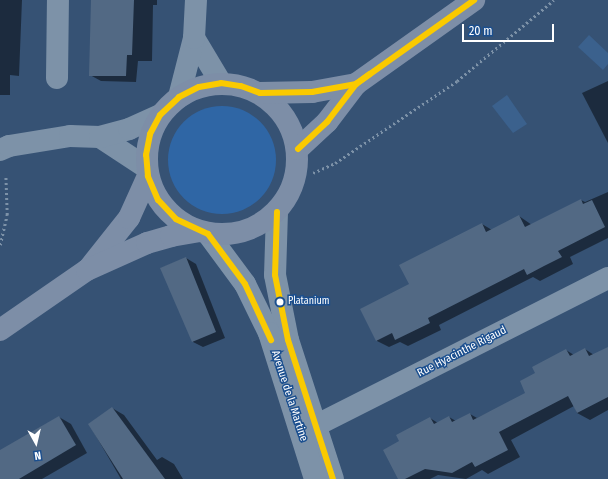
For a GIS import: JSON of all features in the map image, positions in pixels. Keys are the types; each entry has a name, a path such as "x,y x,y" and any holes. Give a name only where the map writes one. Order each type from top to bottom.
{"main road":[{"path":"298,149 327,122 356,84 474,0"},
{"path":"0,330 87,270 147,243 171,236 203,233 233,234 257,227 277,212 288,197 296,180 298,149 291,127 278,108 260,93 241,86 221,83 199,87 179,97 160,115 150,134 146,155 148,172 158,200 176,219 203,233"},
{"path":"260,93 312,92 356,84"},
{"path":"87,270 129,218 148,172"}],"street":[{"path":"57,78 58,0"},
{"path":"179,97 194,38 196,0"},
{"path":"194,38 221,83"},
{"path":"0,150 9,146 70,136 100,137 129,129 160,115"},
{"path":"100,137 148,172"},
{"name":"Avenue de la Martine","path":"277,212 275,275 288,340 315,426 316,478"},
{"name":"Avenue de la Martine","path":"203,233 245,284 269,333 316,478"},
{"name":"Rue Hyacinthe Rigaud","path":"315,426 608,278"}],"path":[{"path":"320,170 335,163 457,81 554,0"},
{"path":"0,245 7,214 6,172"}],"shaded area":[{"path":"589,35 608,53 608,64 603,70 578,47"},
{"path":"507,95 527,124 513,133 492,106"},
{"path":"222,106 243,110 260,122 272,139 276,160 272,181 260,198 243,210 222,214 201,210 184,198 172,181 168,160 172,139 184,122 201,110"}],"building":[{"path":"91,0 134,0 132,55 127,55 126,76 89,76"},
{"path":"581,199 583,204 592,200 605,227 558,251 562,257 527,275 524,269 428,318 430,323 395,340 392,333 376,341 360,309 409,284 399,265 482,223 486,232 519,215 525,227"},
{"path":"186,257 216,332 192,342 160,268"},
{"path":"608,347 608,397 577,413 568,396 499,432 508,450 475,467 472,462 452,473 425,469 405,479 398,479 383,450 399,441 396,435 430,417 434,424 449,416 452,422 470,413 473,420 525,393 520,381 535,373 532,367 566,349 570,356 585,348 589,356"},
{"path":"112,407 165,479 123,479 88,424"},
{"path":"59,416 76,445 19,479 0,479 0,450"}],"transit line":[{"path":"208,234 176,219 158,200 148,176 146,155 150,134 160,115 179,97 199,87 221,83 241,86 260,93 312,92 356,84 474,0"},
{"path":"298,149 327,122 356,84 370,74"},
{"path":"277,212 275,275 288,340 333,479"},
{"path":"208,234 245,284 271,340"}],"place":[{"name":"Platanium","path":"280,302"}]}
